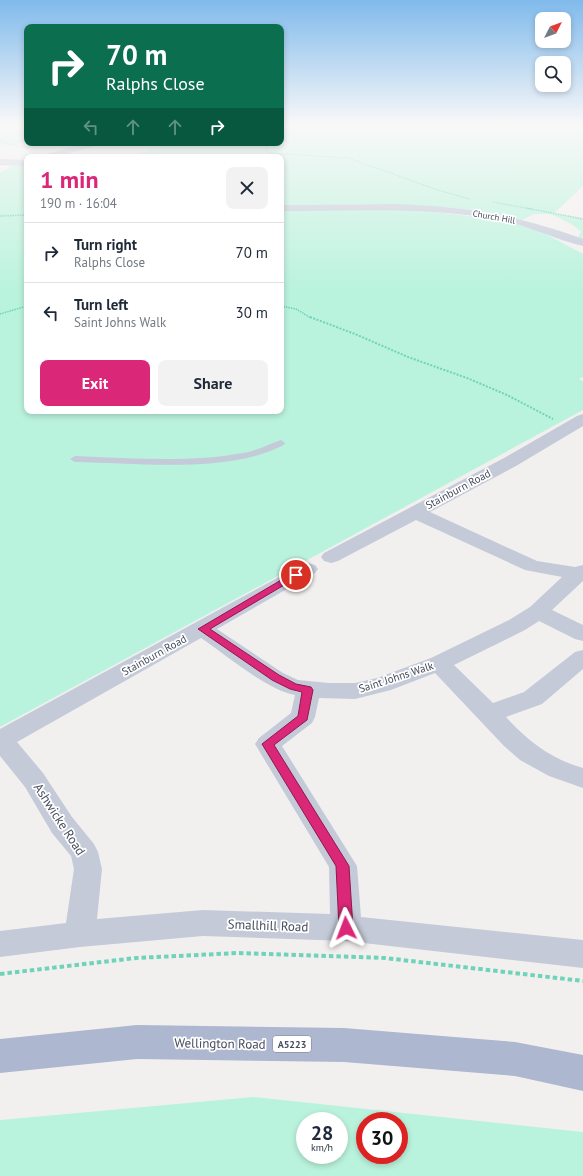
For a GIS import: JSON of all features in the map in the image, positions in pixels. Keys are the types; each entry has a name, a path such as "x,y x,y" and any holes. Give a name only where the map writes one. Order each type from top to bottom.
{"main road":[{"name":"Wellington Road","path":"0,1056 137,1042 344,1044 515,1060 583,1073"}],"street":[{"name":"Church Hill","path":"284,208 424,208 477,214 525,223 583,243"},
{"name":"Stainburn Road","path":"331,557 510,462 576,423"},
{"name":"Saint Johns Walk","path":"415,512 532,566 580,573"},
{"name":"Stainburn Road","path":"0,740 203,629 274,587 308,569"},
{"name":"Saint Johns Walk","path":"203,629 275,678 293,687 308,690 355,691 383,684 439,663 517,625 538,612 580,573"},
{"path":"538,612 583,634"},
{"path":"489,714 533,698 583,657"},
{"name":"Saint Johns Walk","path":"439,663 522,748 564,772 583,778"},
{"path":"308,690 303,717 268,744 343,866 346,928"},
{"name":"Ashwicke Road","path":"0,740 34,780 62,825 84,852 88,868 80,934"},
{"name":"Smallhill Road","path":"0,944 80,934 203,923 346,928 583,954"}],"lane":[{"path":"75,459 170,462 219,459 255,455 281,443"}],"path":[{"path":"410,180 470,199"},
{"path":"490,202 583,219"},
{"path":"0,216 24,215"},
{"path":"0,314 24,307"},
{"path":"284,307 296,309 315,320 355,334 408,357 576,423"},
{"path":"0,974 136,958 238,953 385,958 583,981"}],"green space":[{"path":"0,180 24,180 24,414 284,414 284,209 417,210 495,219 531,226 583,254 583,377 579,379 583,381 583,410 0,727"},
{"path":"284,180 583,180 583,186 553,214 583,218 583,241 578,238 581,231 551,214 534,214 522,220 455,208 380,204 284,205"},
{"path":"253,1097 394,1112 356,1112 356,1164 408,1164 408,1113 583,1132 583,1176 0,1176 0,1120"}],"route":[{"path":"296,575 203,629 275,678 293,687 308,690 303,717 268,744 343,866 346,928"}]}
